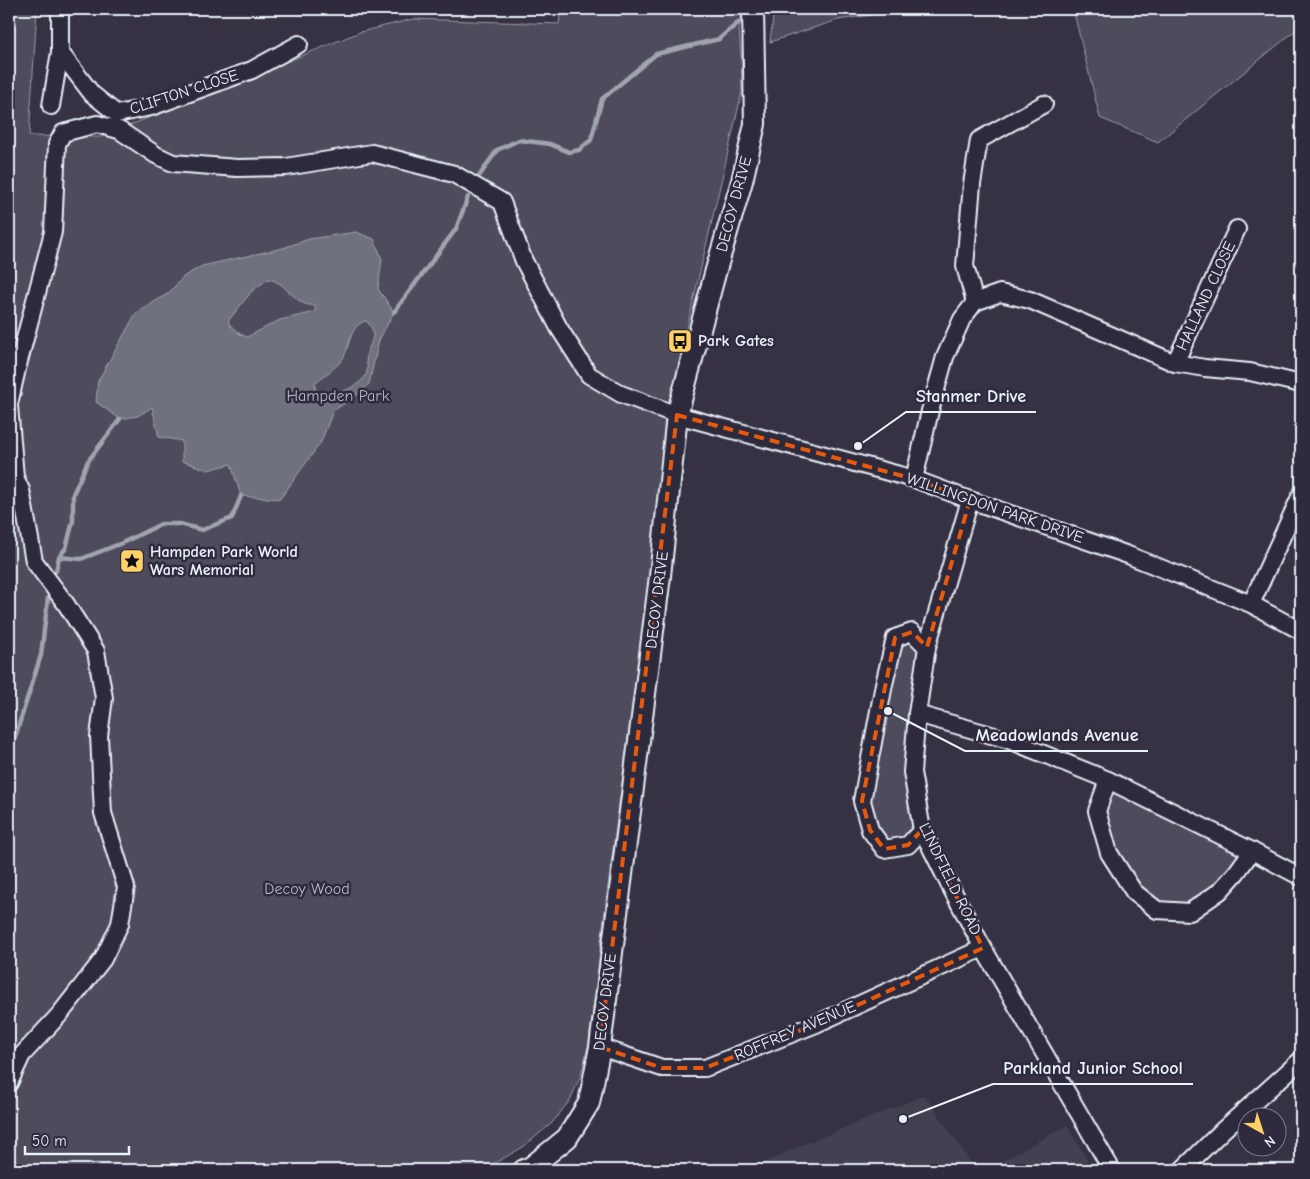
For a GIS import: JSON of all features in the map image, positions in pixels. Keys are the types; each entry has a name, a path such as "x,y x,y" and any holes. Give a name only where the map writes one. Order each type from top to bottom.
{"street":[{"path":"51,106 60,52 60,9"},
{"name":"DECOY DRIVE","path":"524,1170 531,1167 567,1138 589,1103 600,1048 660,576 677,415 742,180 755,124 753,9"},
{"name":"CLIFTON CLOSE","path":"60,52 92,94 117,114 151,107 252,70 298,44"},
{"path":"975,302 965,266 972,184 979,140 1044,104"},
{"name":"WILLINGDON PARK DRIVE","path":"9,1083 22,1055 60,1014 102,959 120,924 126,887 103,813 99,736 104,698 96,651 66,604 34,561 21,490 16,477 9,405 18,362 53,232 56,144 63,133 97,124 119,130 156,155 173,163 237,168 286,167 372,153 454,174 502,202 524,261 559,328 589,375 621,394 677,415 914,478 970,500 1128,555 1251,604 1301,631"},
{"name":"HALLAND CLOSE","path":"1175,363 1237,229"},
{"path":"914,478 945,357 962,319 975,302 1000,294 1030,300 1175,363 1250,372 1301,384"},
{"path":"1251,604 1301,495"},
{"name":"LINDFIELD ROAD","path":"970,500 926,647 912,772 922,830 983,948 1112,1170"},
{"path":"922,830 908,845 884,849 870,830 862,801 884,684 895,638 912,632 926,647"},
{"path":"917,714 1009,740 1108,780 1301,877"},
{"path":"1108,780 1096,812 1109,853 1134,892 1157,910 1190,912 1220,891 1252,851"},
{"name":"ROFFREY AVENUE","path":"600,1048 662,1068 705,1068 816,1024 983,948"},
{"path":"1182,1170 1223,1130 1301,1060"}],"highlighted area":[{"path":"677,415 914,479 970,500 927,647 912,632 895,638 862,801 870,830 884,849 908,845 922,830 983,948 816,1024 705,1068 662,1068 600,1047"}],"shaded area":[{"path":"925,1095 976,1170 749,1170 804,1144"},
{"path":"1067,1125 1088,1161 1072,1170 986,1170"}],"green space":[{"name":"Hampden Park","path":"9,9 37,9 29,136 101,137 360,32 413,19 559,24 561,9 743,9 739,31 742,92 667,413 650,574 589,1042 581,1075 570,1100 552,1123 523,1147 483,1170 20,1170 9,1145"},
{"path":"774,9 910,9 838,20 770,42"},
{"path":"1073,9 1301,9 1301,26 1158,142 1100,118"},
{"path":"912,632 927,647 917,714 922,830 884,849 862,801 895,638"},
{"path":"1108,780 1252,851 1190,912 1157,910 1134,892 1097,811"}],"water":[{"path":"356,232 374,239 382,259 378,289 394,312 379,340 369,384 357,395 333,411 321,442 280,499 241,496 231,464 208,470 182,461 182,441 159,437 152,407 138,416 120,419 96,402 98,381 136,313 169,293 183,277 202,266 283,248 309,239","holes":["268,279 278,283 303,303 315,306 315,312 280,320 247,337 240,334 229,324 229,320 252,291","366,321 372,329 373,336 366,355 367,372 364,378 352,387 337,393 316,394 315,383 342,360 356,327"]}],"waterway":[{"path":"480,175 497,150 519,140 550,144 569,152 579,150 591,140 602,99 656,54 719,39 744,18"},
{"path":"394,312 456,229 468,197"},
{"path":"56,571 59,557 66,548 73,521 73,494 88,461 120,419"},
{"path":"59,557 81,559 122,543 161,524 180,524 202,530 232,518 241,496"},
{"path":"9,756 41,655 48,598"}],"place":[{"name":"Park Gates","path":"680,341"},
{"name":"Stanmer Drive","path":"858,446"},
{"name":"Hampden Park World Wars Memorial","path":"132,561"},
{"name":"Meadowlands Avenue","path":"888,711"},
{"name":"Parkland Junior School","path":"903,1119"}],"park label":[{"name":"Decoy Wood","path":"307,889"}]}
